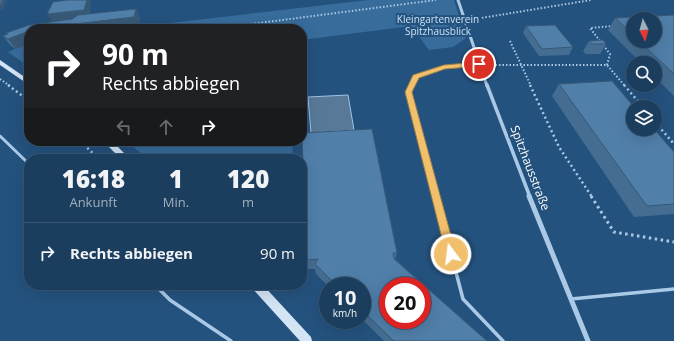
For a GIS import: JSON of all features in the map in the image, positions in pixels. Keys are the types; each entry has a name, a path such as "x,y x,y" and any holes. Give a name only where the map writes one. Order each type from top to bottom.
{"street":[{"name":"Spitzhausstraße","path":"458,0 479,64 588,341"},
{"path":"0,62 24,79"},
{"path":"112,146 121,154"},
{"path":"261,290 307,341"}],"lane":[{"path":"479,64 444,67 416,77 408,92 463,299 503,341"},
{"path":"0,136 24,159"},
{"path":"571,298 674,289"},
{"path":"160,290 170,300 231,341"}],"path":[{"path":"251,24 436,0"},
{"path":"465,21 591,0"},
{"path":"607,65 610,54 590,28 619,26"},
{"path":"510,41 520,66 558,147 614,232 674,242"},
{"path":"479,64 520,66 607,65"},
{"path":"607,65 637,100"},
{"path":"0,79 24,97"},
{"path":"662,130 674,144"},
{"path":"85,146 94,154"}],"green space":[{"name":"Kleingartenverein Spitzhausblick","path":"368,0 454,0 466,38 453,47 429,50 411,26 307,39 307,24 162,24"},
{"path":"24,45 24,63 8,52"},
{"path":"132,146 292,146 293,154 142,154"}],"shaded area":[{"path":"348,95 354,130 311,133 308,97"}],"building":[{"path":"87,0 84,10 47,14 53,2"},
{"path":"136,9 134,17 76,24 36,24 72,19 78,15"},
{"path":"674,15 674,74 662,63 662,56 655,56 646,48 662,48 662,16"},
{"path":"626,17 626,28 615,18"},
{"path":"555,25 573,47 542,49 526,26"},
{"path":"24,27 24,33 8,39 3,36 8,34 6,33"},
{"path":"603,40 606,44 592,44 589,41"},
{"path":"612,81 628,100 626,100 626,136 660,136 674,152 674,204 647,206 559,84"},
{"path":"372,129 397,253 393,253 394,259 414,277 379,277 379,326 371,319 371,277 328,277 315,264 318,259 307,260 307,154 303,154 302,146 307,146 307,133"},
{"path":"431,292 487,341 394,341 382,329 431,329"}],"route":[{"path":"451,254 408,92 416,77 444,67 479,64"}]}
